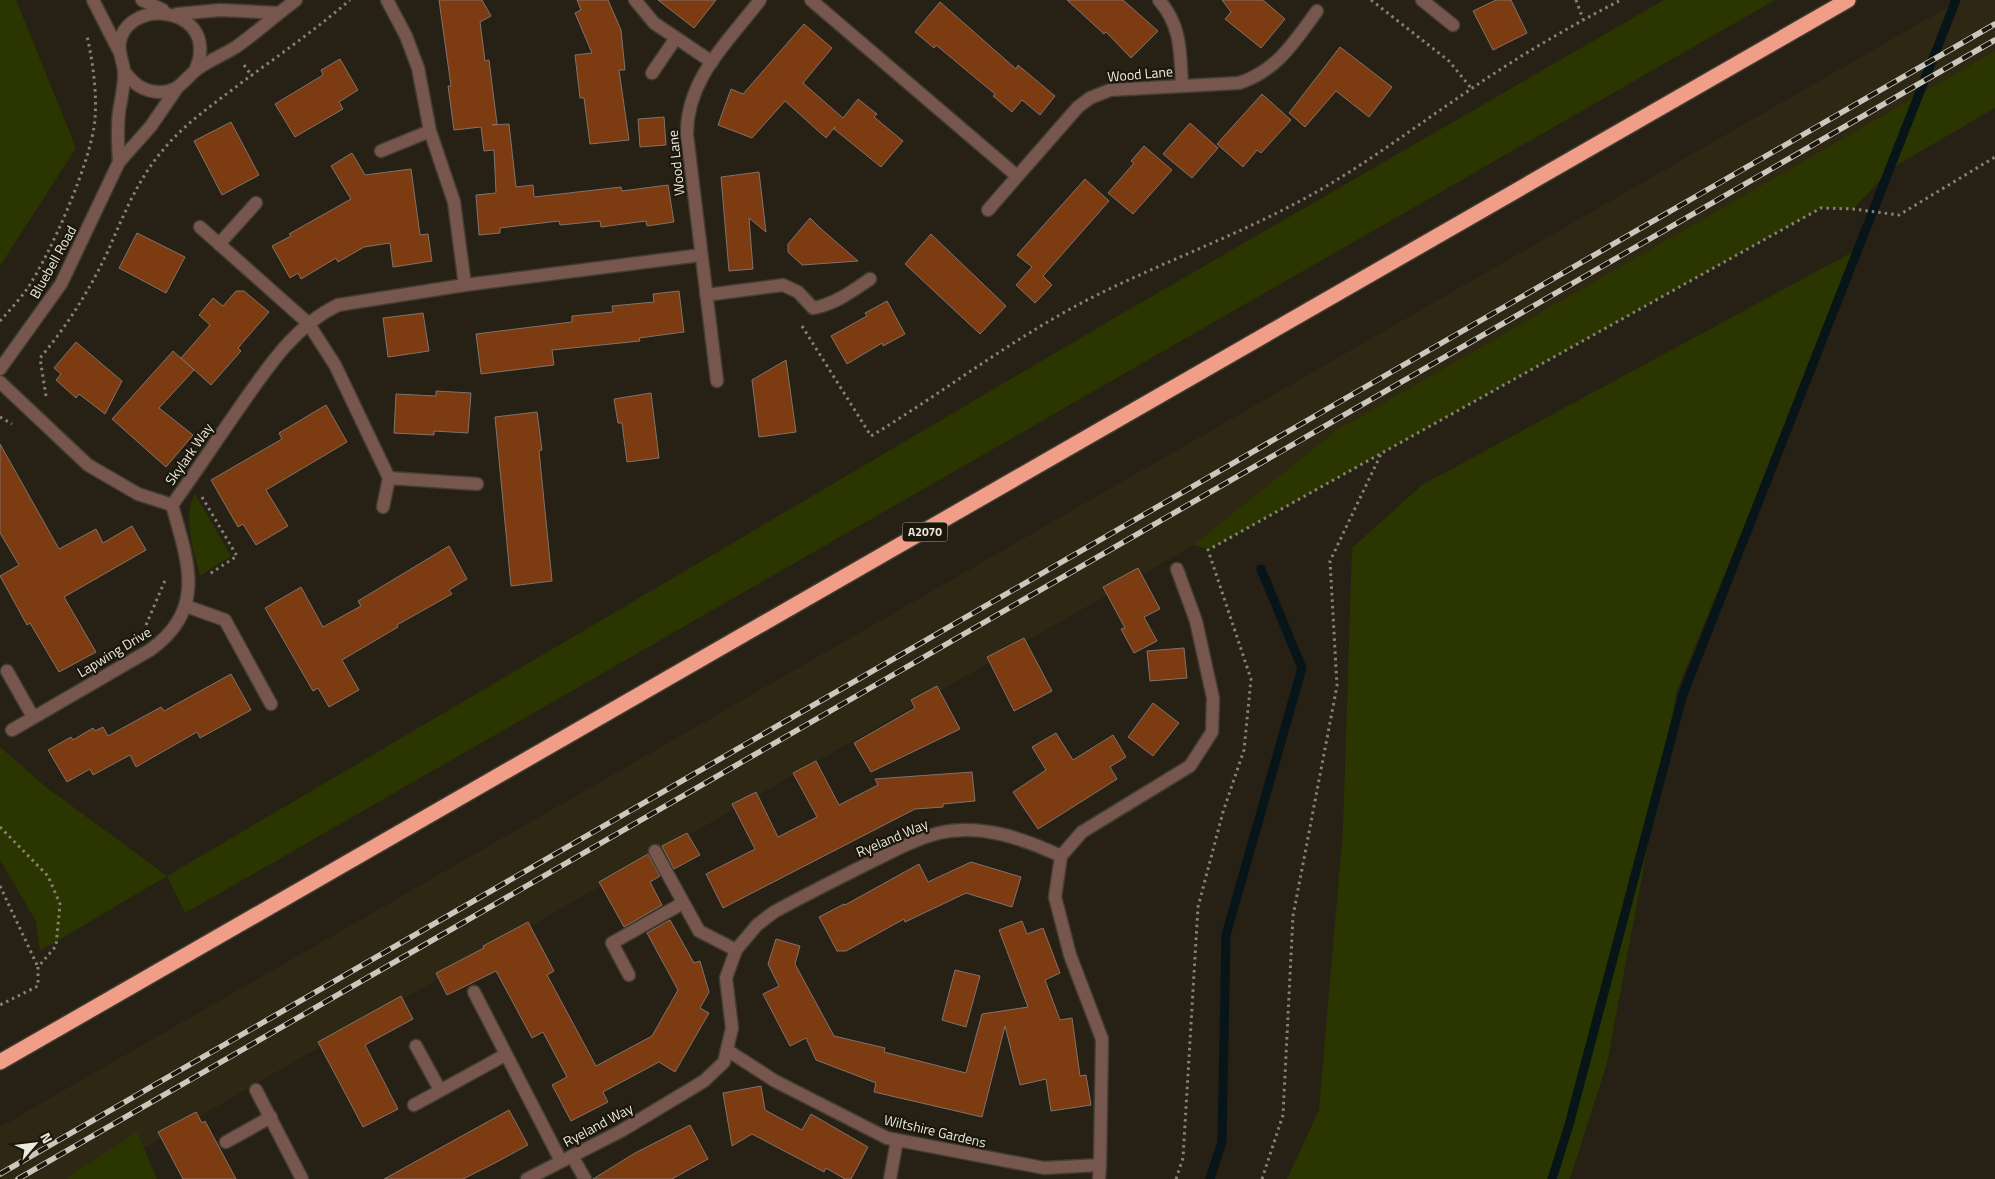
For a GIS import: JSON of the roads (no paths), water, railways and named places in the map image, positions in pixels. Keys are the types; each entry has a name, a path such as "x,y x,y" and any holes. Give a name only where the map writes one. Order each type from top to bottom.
{"highway":[{"name":"A2070","path":"0,1062 1848,0"}],"street":[{"name":"Bluebell Road","path":"93,0 119,50 124,71 118,126 118,162"},
{"path":"142,0 185,19 198,38 200,52 195,71"},
{"name":"Bluebell Road","path":"0,369 61,284 118,162 151,126 177,88 186,82 195,71 254,34 296,0"},
{"path":"387,0 406,36 418,68 430,131 454,202 465,285"},
{"path":"635,0 654,23 712,62"},
{"name":"Wood Lane","path":"717,381 686,114 694,90 712,62 760,0"},
{"path":"811,0 1017,176"},
{"name":"Wood Lane","path":"1159,0 1174,20 1179,41 1182,86"},
{"path":"1422,0 1453,26"},
{"path":"119,50 121,36 126,27 142,14 163,10"},
{"path":"177,14 220,10 279,13"},
{"name":"Wood Lane","path":"988,210 1078,107 1090,98 1110,90 1239,83 1256,78 1270,69 1290,49 1317,11"},
{"path":"652,73 676,38"},
{"path":"124,71 132,81 144,89 159,92 177,88"},
{"path":"381,151 430,131"},
{"path":"220,244 256,202"},
{"path":"200,227 308,323 335,365 389,478 383,506"},
{"path":"308,323 321,313 338,305 465,285 701,255"},
{"path":"706,294 782,285 798,292 813,308 826,306 845,297 870,279"},
{"name":"Skylark Way","path":"0,382 88,465 138,494 172,505 264,373 287,344 308,323"},
{"path":"389,478 477,484"},
{"name":"Lapwing Drive","path":"12,730 150,650 164,640 177,625 186,606 189,582 172,505"},
{"path":"1099,1179 1102,1039 1070,954 1055,897 1062,856 1082,832 1190,766 1212,732 1214,698 1196,621 1177,569"},
{"path":"186,606 225,620 271,704"},
{"path":"7,671 33,717"},
{"name":"Ryeland Way","path":"527,1179 621,1130 704,1081 724,1062 732,1028 726,978 736,950 757,925 774,912 899,848 940,833 964,832 1006,835 1025,839 1062,856"},
{"path":"655,851 699,931 736,950"},
{"path":"629,975 612,943 683,903"},
{"path":"474,992 505,1055 566,1158 585,1179"},
{"path":"416,1046 440,1090"},
{"name":"Wiltshire Gardens","path":"727,1050 775,1081 887,1138 1044,1168 1100,1165"},
{"path":"414,1105 505,1055"},
{"path":"256,1090 302,1179"},
{"path":"226,1142 271,1117"},
{"path":"890,1179 897,1140"}],"waterway":[{"path":"1552,1179 1569,1125 1683,694 1956,0"},
{"path":"1210,1179 1222,1142 1226,935 1302,668 1261,569"}],"railway":[{"path":"0,1174 1995,24"},
{"path":"18,1179 1995,40"}]}
